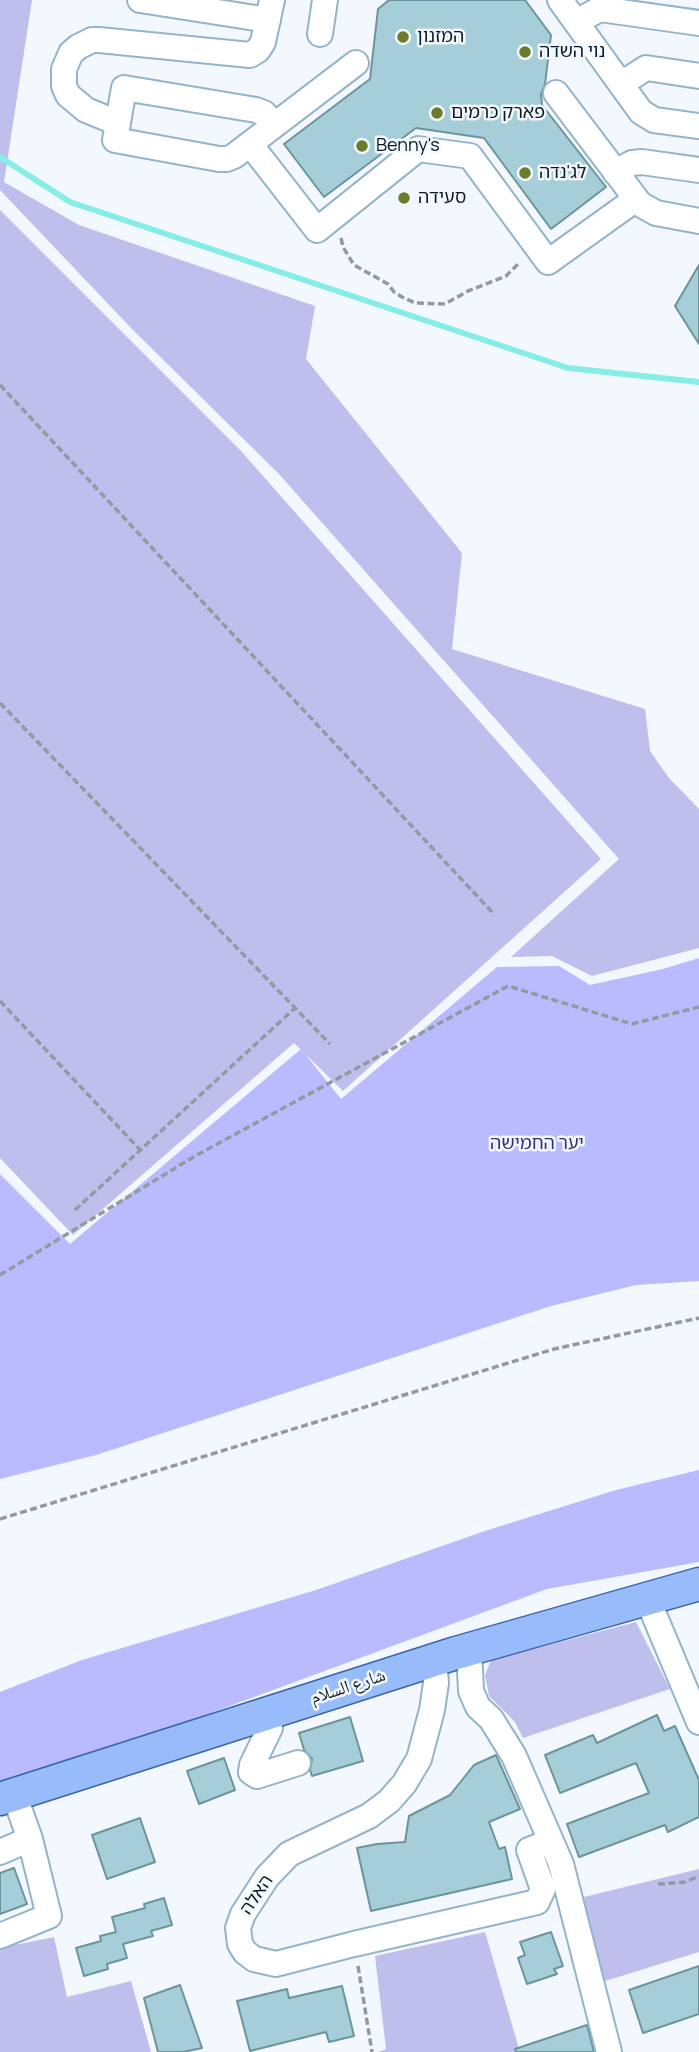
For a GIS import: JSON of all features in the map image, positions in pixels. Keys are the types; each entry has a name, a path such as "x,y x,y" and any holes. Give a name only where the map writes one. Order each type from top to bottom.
{"main road":[{"name":"شارع السلام","path":"7,1796 469,1649 699,1584"}],"street":[{"path":"118,123 90,112 68,95 64,86 64,69 71,53 78,47 92,40 99,40 247,56 256,52 260,46 270,10 139,0"},
{"path":"320,34 325,0"},
{"path":"560,0 641,112 654,120 699,126"},
{"path":"576,22 600,9 699,23"},
{"path":"274,125 264,113 256,110 124,88 115,140 219,159 234,156 356,63"},
{"path":"621,84 646,68 699,76"},
{"path":"556,93 640,204 656,213 699,221"},
{"path":"250,144 317,230 418,149 470,156 548,262 636,199"},
{"path":"615,172 632,163 642,162 699,170"},
{"path":"647,1598 699,1722"},
{"path":"469,1649 471,1691 478,1707 491,1719 514,1756 561,1864 609,2052"},
{"name":"האלה","path":"434,1660 436,1683 432,1710 419,1759 404,1784 389,1801 369,1816 289,1854 267,1877 243,1914 238,1928 240,1944 245,1952 254,1959 276,1964 537,1902 542,1889 529,1850 551,1842"},
{"path":"269,1712 270,1728 251,1772 257,1776 298,1763"},
{"path":"0,1936 49,1916 30,1839 7,1796"},
{"path":"0,1852 30,1839"}],"path":[{"path":"335,215 343,247 354,265 388,284 401,297 415,303 445,304 468,291 506,276 534,243"},
{"path":"0,385 492,912"},
{"path":"0,703 330,1044"},
{"path":"0,1275 195,1156 508,986 632,1024 699,1007"},
{"path":"0,1001 141,1151"},
{"path":"75,1210 295,1008"},
{"path":"0,1519 554,1349 699,1318"},
{"path":"657,1884 685,1882 699,1876"},
{"path":"354,1944 367,2009 372,2052"}],"shaded area":[{"path":"0,0 32,0 4,182 79,225 315,306 306,359 462,553 452,649 645,709 650,751 669,778 699,809 699,948 592,976 552,956 511,957 619,859 279,474 132,329 0,190"},
{"path":"0,210 241,451 601,859 343,1091 294,1043 73,1235 0,1158"},
{"path":"636,1622 670,1689 523,1738 515,1722 489,1696 485,1675 491,1660"},
{"path":"699,1869 699,1952 602,1982 584,1897"},
{"path":"485,1932 520,2052 378,2052 386,2049 375,1956"},
{"path":"54,1937 67,1997 131,1981 151,2052 0,2052 0,1948"}],"green space":[{"name":"יער החמישה","path":"699,958 699,1281 636,1285 551,1306 96,1455 0,1479 0,1174 70,1244 301,1049 341,1099 497,967 559,966 590,985"},
{"path":"699,1470 699,1562 547,1589 56,1770 0,1785 0,1692 82,1660 316,1590 485,1531 616,1490"}],"building":[{"name":"פארק כרמים","path":"389,0 525,0 551,35 545,84 541,94 542,105 606,187 551,229 484,138 416,128 324,197 284,144 370,79 378,9"},
{"path":"699,265 699,344 675,306"},
{"path":"657,1715 664,1731 675,1726 699,1780 699,1817 668,1832 665,1825 579,1857 567,1824 649,1793 636,1763 560,1793 545,1755 593,1735 597,1743"},
{"path":"350,1717 363,1761 312,1776 312,1759 304,1750 299,1733"},
{"path":"496,1755 520,1809 489,1822 499,1849 505,1847 512,1879 371,1911 357,1848 405,1842 409,1816 450,1795 474,1765"},
{"path":"224,1758 235,1790 199,1804 187,1771"},
{"path":"140,1818 155,1862 107,1879 92,1835"},
{"path":"14,1868 27,1904 0,1914 0,1873"},
{"path":"164,1898 172,1925 151,1931 153,1936 123,1944 127,1958 107,1964 108,1969 84,1976 76,1948 101,1941 100,1936 116,1932 112,1917 145,1908 144,1904"},
{"path":"551,1932 563,1966 554,1969 557,1974 527,1984 518,1958 525,1955 520,1942"},
{"path":"699,1966 699,2014 643,2033 629,1990"},
{"path":"180,1985 202,2048 183,2052 158,2052 144,1998"},
{"path":"342,1986 354,2036 329,2042 326,2032 250,2051 237,2001 287,1989 289,1998"},
{"path":"587,2025 594,2052 516,2052 515,2049"}],"waterway":[{"path":"0,157 70,202 568,368 699,382"}],"place":[{"name":"המזנון","path":"403,37"},
{"name":"נוי השדה","path":"525,52"},
{"name":"פארק כרמים","path":"437,113"},
{"name":"Benny's","path":"362,146"},
{"name":"לג'נדה","path":"525,173"},
{"name":"סעידה","path":"404,198"}]}
